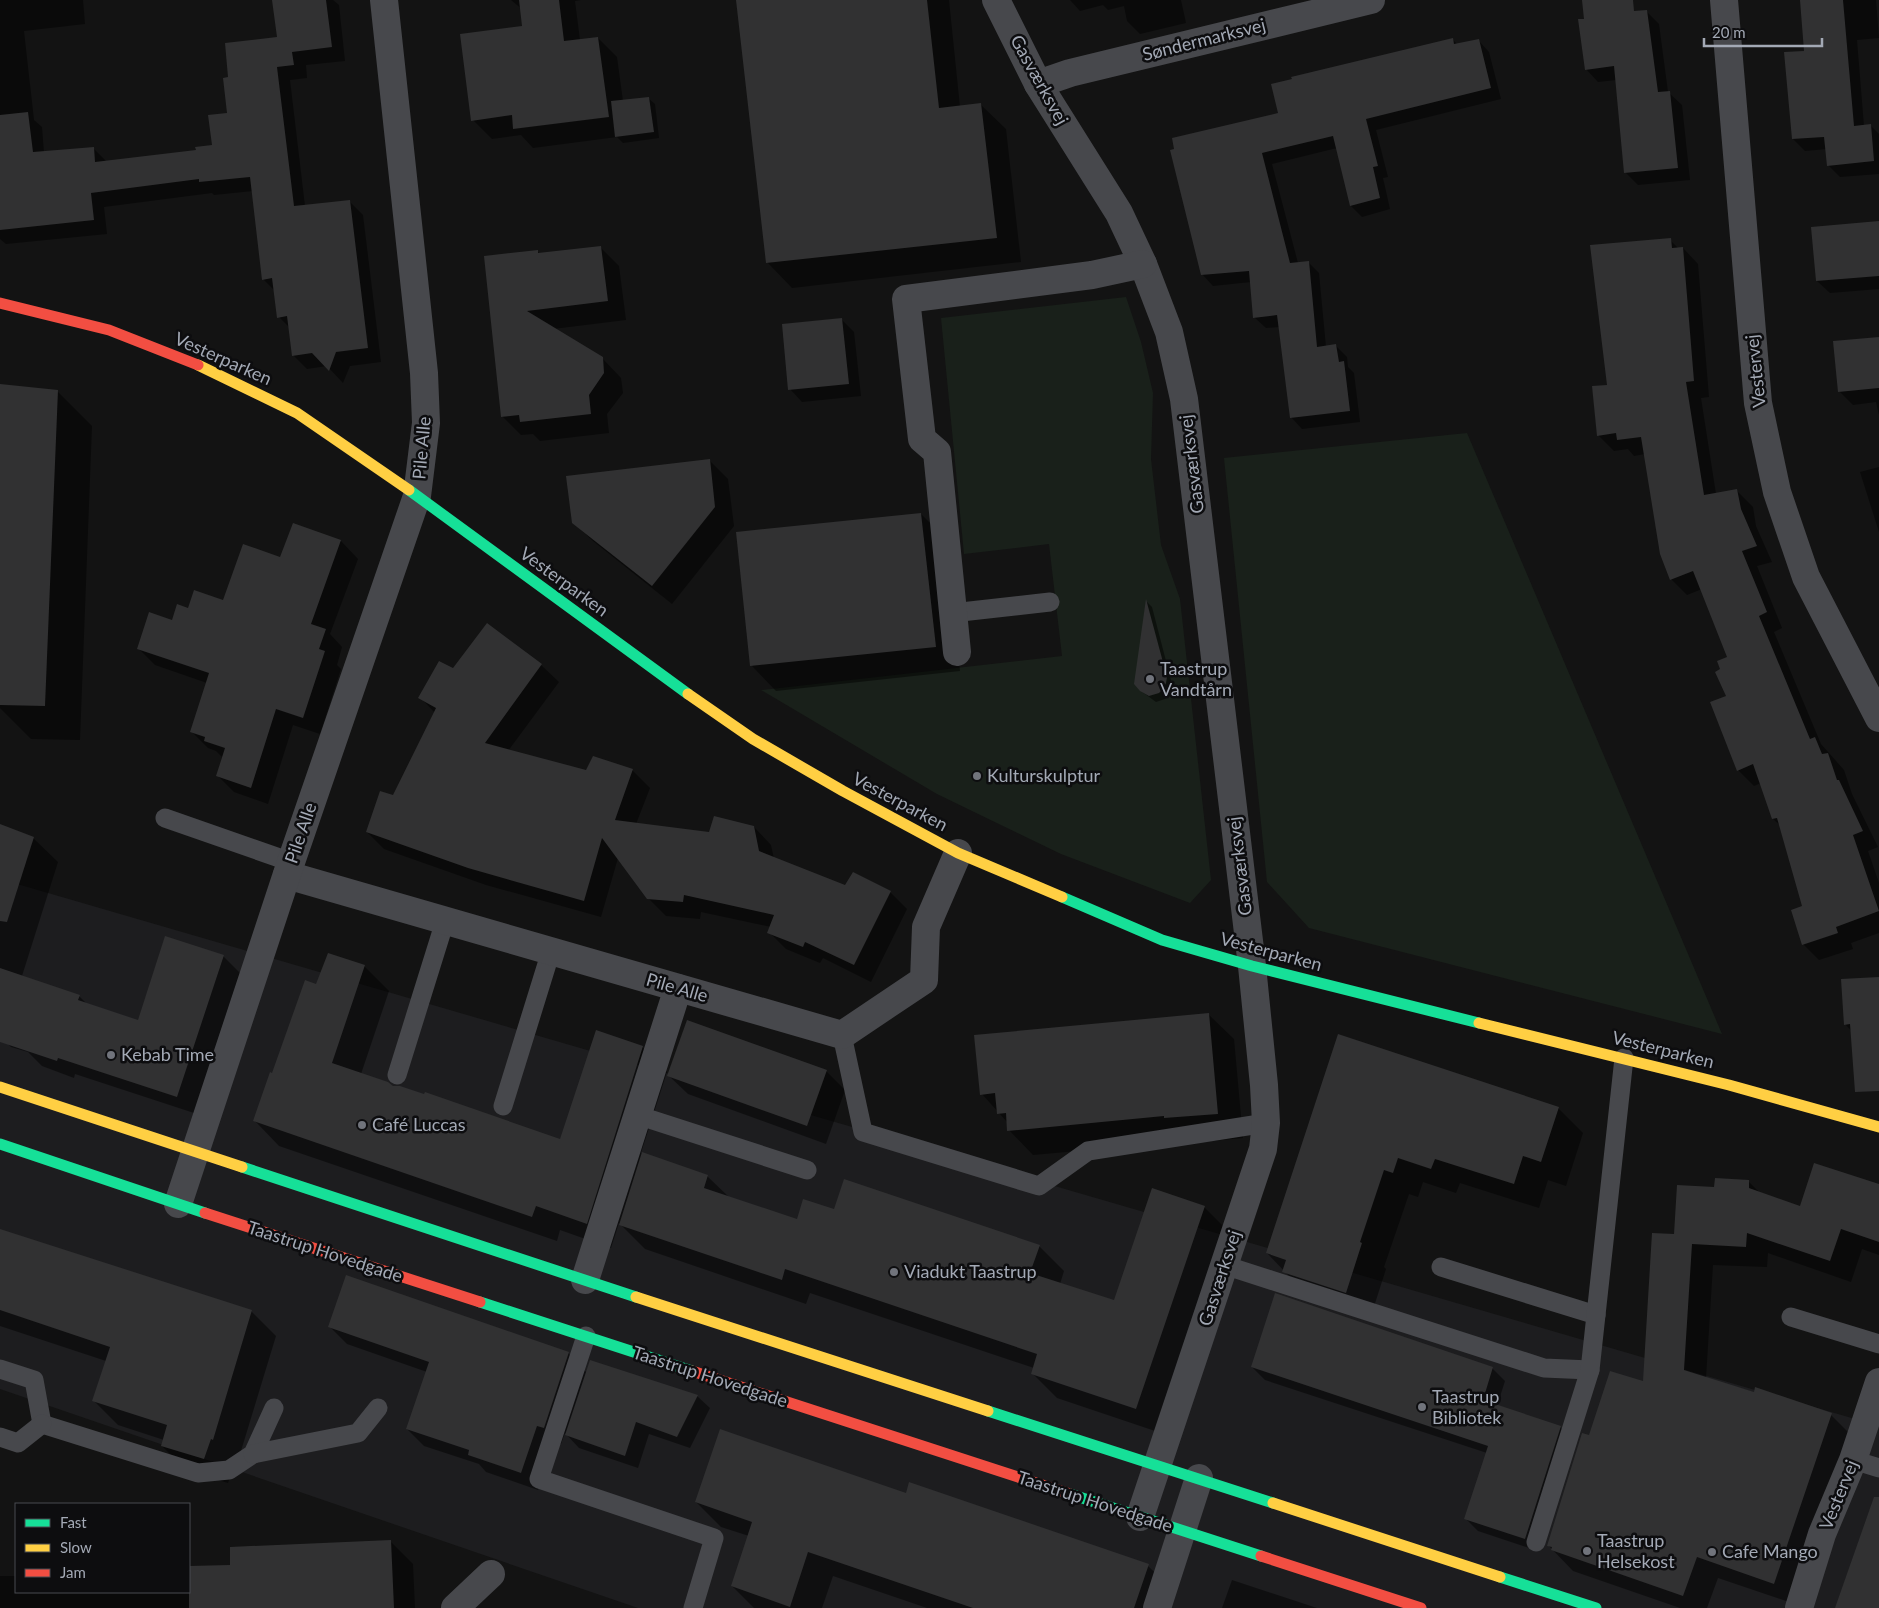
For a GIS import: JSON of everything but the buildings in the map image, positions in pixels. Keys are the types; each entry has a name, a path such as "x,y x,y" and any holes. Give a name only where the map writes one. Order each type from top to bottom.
{"street":[{"name":"Pile Alle","path":"178,1204 289,869 417,496 426,423 424,372 384,0"},
{"name":"Gasværksvej","path":"996,0 1038,84 1119,213 1143,264 1169,332 1184,399 1252,966 1264,1085 1266,1123 1263,1149 1140,1517"},
{"name":"Søndermarksvej","path":"1038,84 1070,73 1371,0"},
{"name":"Vestervej","path":"1724,0 1760,412 1777,492 1806,577 1879,718"},
{"path":"957,652 937,452 922,439 906,299 1092,275 1143,264"},
{"name":"Vesterparken","path":"0,303 109,330 208,369 297,413 417,496 663,676 753,739 843,791 958,852 1162,940 1252,966 1624,1058 1879,1126"},
{"path":"842,1035 924,980 926,927 958,852"},
{"name":"Pile Alle","path":"289,869 445,921 842,1035"},
{"path":"585,1280 678,988"},
{"path":"0,1087 585,1280 1596,1608"},
{"name":"Taastrup Hovedgade","path":"0,1144 178,1204 1422,1608"},
{"name":"Vestervej","path":"1799,1608 1822,1534 1853,1460 1879,1382"},
{"path":"1156,1608 1199,1478"},
{"path":"455,1608 491,1574"}],"lane":[{"path":"952,613 1050,602"},
{"path":"165,818 289,869"},
{"path":"397,1075 445,921"},
{"path":"502,1106 551,952"},
{"path":"842,1035 863,1132 1039,1186 1088,1151 1266,1123"},
{"path":"1536,1542 1590,1370 1624,1058"},
{"path":"637,1115 807,1170"},
{"path":"1224,1265 1544,1368 1590,1370"},
{"path":"1441,1267 1596,1315"},
{"path":"1791,1318 1879,1344"},
{"path":"586,1336 539,1479 714,1538 693,1608"},
{"path":"0,1369 34,1380 42,1424"},
{"path":"253,1454 274,1408"},
{"path":"42,1424 198,1473 229,1470 253,1454 358,1433 378,1408"},
{"path":"0,1437 18,1443 42,1424"},
{"path":"1853,1460 1879,1468"}],"shaded area":[{"path":"1126,297 1141,342 1153,393 1151,459 1161,545 1180,599 1211,880 1190,903 1061,854 937,794 761,690 1062,656 1049,544 964,554 941,318"},
{"path":"1467,433 1722,1034 1309,928 1267,882 1224,458"},
{"path":"0,879 1879,1426 1879,1608 638,1608 0,1389"}],"traffic: fast":[{"path":"409,490 688,694"},
{"path":"1062,897 1162,940 1252,966 1479,1023"},
{"path":"0,1144 205,1213"},
{"path":"242,1167 636,1297"},
{"path":"480,1302 692,1371"},
{"path":"988,1411 1273,1503"},
{"path":"1070,1494 1261,1556"},
{"path":"1500,1577 1596,1608"}],"traffic: slow":[{"path":"198,365 297,413 409,490"},
{"path":"688,694 753,739 843,791 958,853 1062,897"},
{"path":"1479,1023 1729,1085 1879,1127"},
{"path":"0,1087 242,1167"},
{"path":"636,1297 988,1411"},
{"path":"1273,1503 1500,1577"}],"traffic: jam":[{"path":"0,303 109,330 198,365"},
{"path":"205,1213 480,1302"},
{"path":"692,1371 1070,1494"},
{"path":"1261,1556 1421,1608"}],"place":[{"name":"Taastrup Vandtårn","path":"1150,679"},
{"name":"Kulturskulptur","path":"977,776"},
{"name":"Kebab Time","path":"111,1055"},
{"name":"Café Luccas","path":"362,1125"},
{"name":"Viadukt Taastrup","path":"894,1272"},
{"name":"Taastrup Bibliotek","path":"1422,1407"},
{"name":"Taastrup Helsekost","path":"1587,1551"},
{"name":"Cafe Mango","path":"1712,1552"}]}
